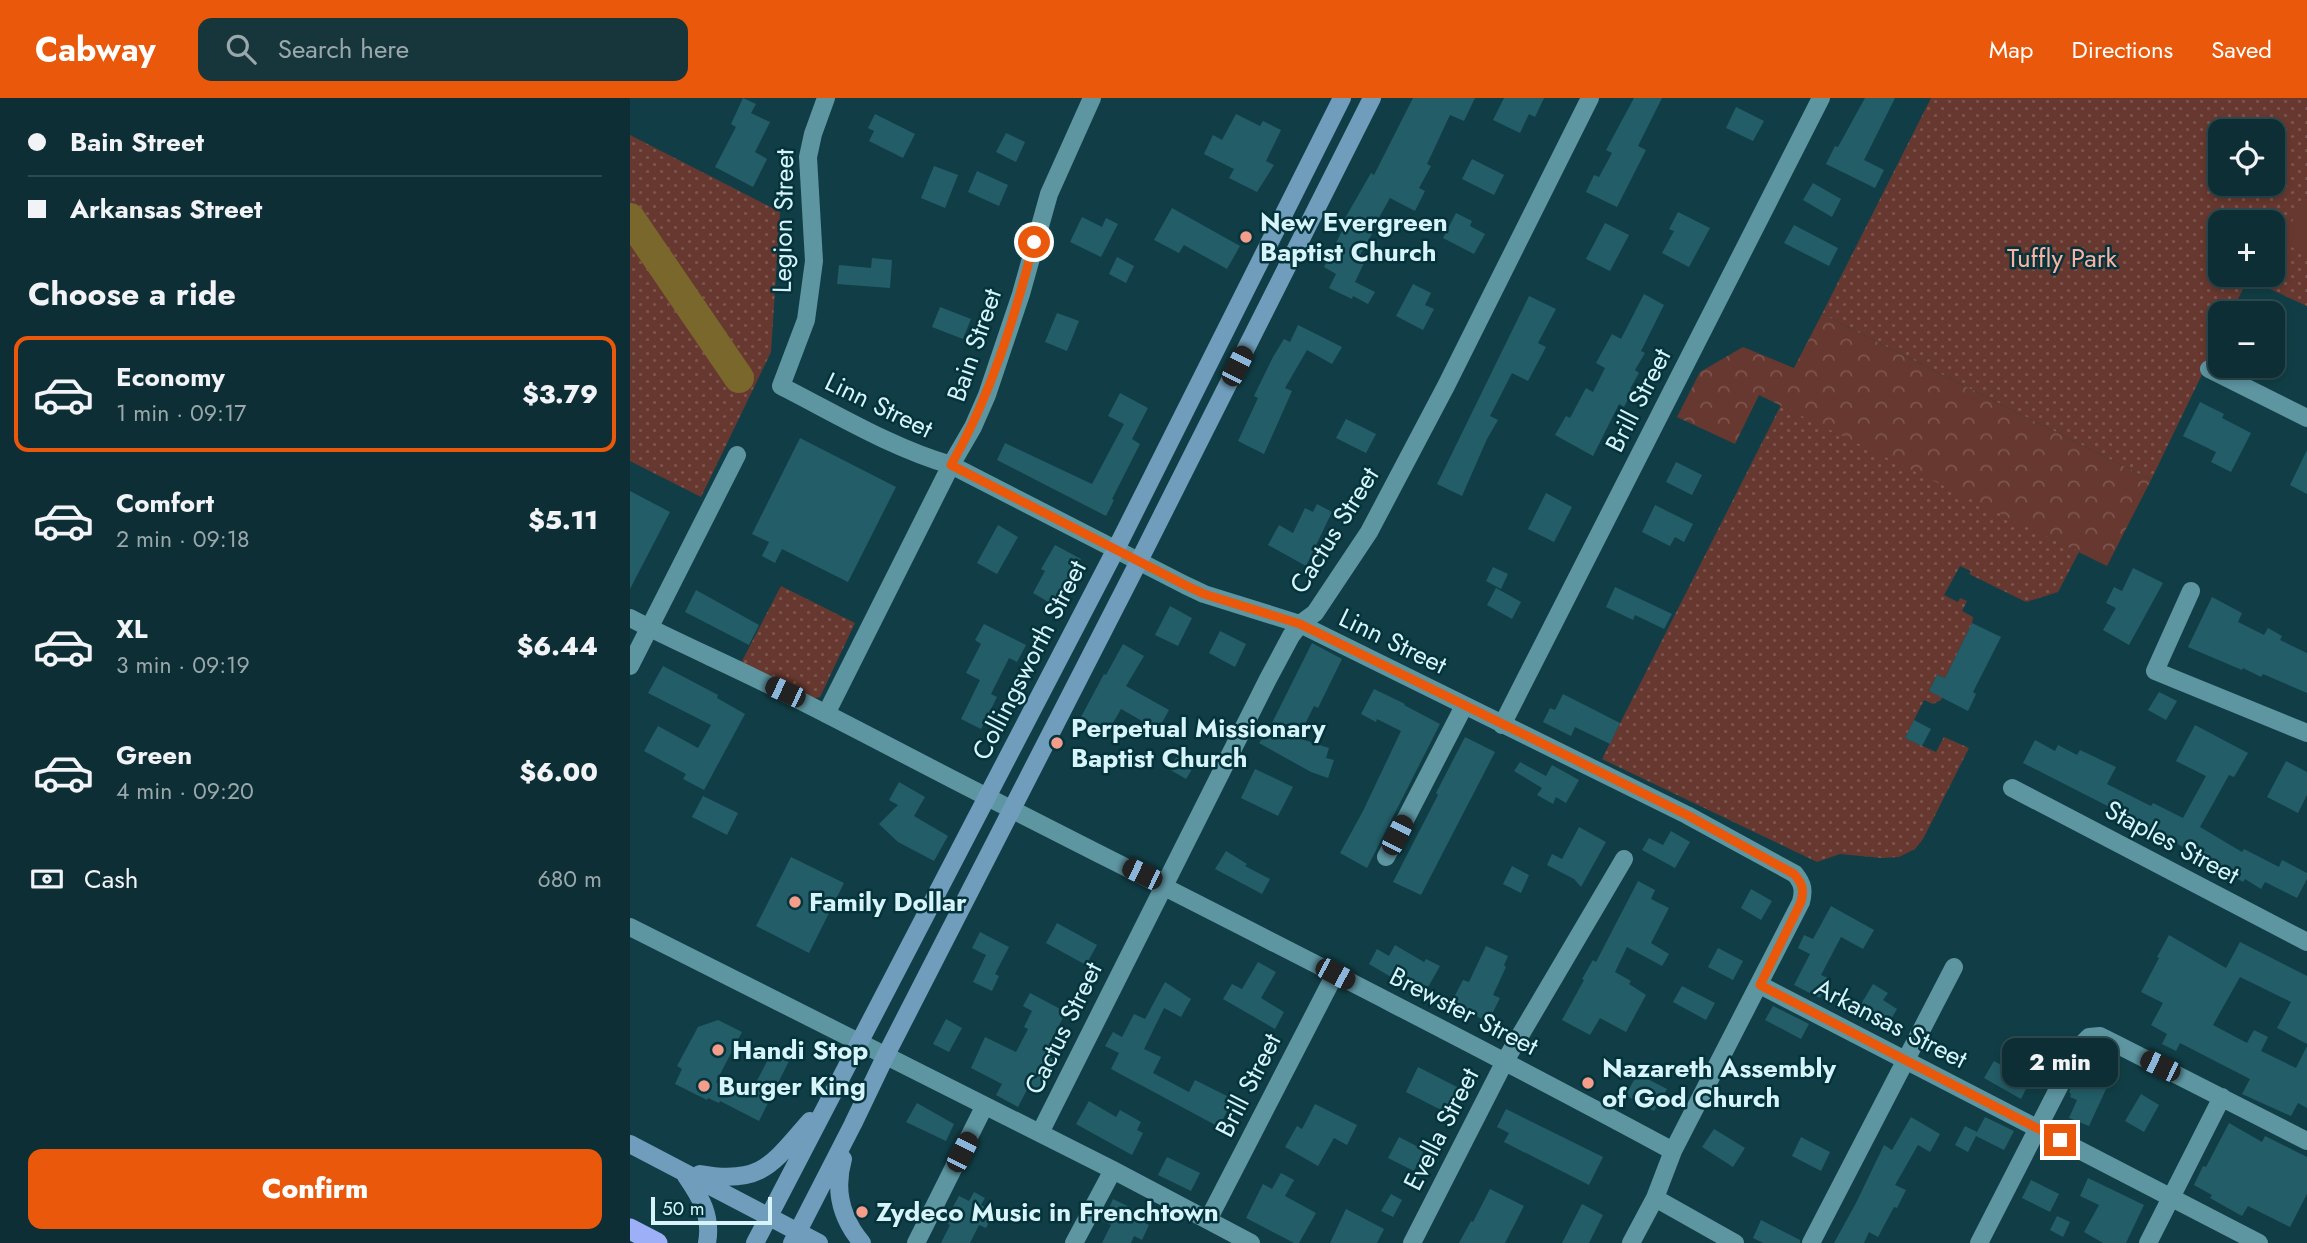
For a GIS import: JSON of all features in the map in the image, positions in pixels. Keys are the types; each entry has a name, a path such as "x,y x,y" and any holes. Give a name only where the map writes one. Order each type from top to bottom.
{"highway":[{"path":"632,1230 657,1243"}],"main road":[{"name":"Collingsworth Street","path":"755,1243 1116,549 1342,98"},
{"name":"Collingsworth Street","path":"795,1237 1372,98"},
{"path":"683,1172 722,1178 757,1174 774,1162 832,1095"},
{"path":"853,1124 837,1178 846,1219 862,1243"},
{"path":"630,1144 769,1217 795,1237 819,1243"},
{"path":"683,1172 701,1198 705,1209 709,1231 707,1243"}],"street":[{"name":"Legion Street","path":"782,386 806,320 814,261 808,157 825,98"},
{"name":"Bain Street","path":"826,714 987,395 1021,294 1049,194 1092,98"},
{"name":"Cactus Street","path":"1040,1133 1268,679 1291,636 1300,624 1315,613 1369,532 1446,386 1590,98"},
{"name":"Brill Street","path":"1502,725 1821,98"},
{"path":"2227,378 2307,418"},
{"name":"Linn Street","path":"782,386 863,428 931,459 951,465 1204,594 1300,624 1687,815 1794,874 1801,882 1801,902 1760,985"},
{"path":"630,666 737,455"},
{"path":"2190,591 2155,671 2307,733"},
{"name":"Brewster Street","path":"630,618 1163,885 1505,1060 1673,1151"},
{"path":"1386,857 1464,706"},
{"name":"Staples Street","path":"2012,788 2307,942"},
{"name":"Evella Street","path":"1412,1243 1505,1060 1624,859"},
{"path":"631,929 1113,1170 1242,1241"},
{"path":"1811,1243 1954,967"},
{"name":"Brill Street","path":"1208,1220 1335,974"},
{"path":"1631,1243 1655,1198 1673,1151 1760,985"},
{"name":"Arkansas Street","path":"1760,985 2259,1243"},
{"path":"1979,1243 2084,1041 2089,1037 2100,1036 2307,1141"},
{"path":"2148,1243 2222,1097"},
{"path":"916,1243 984,1107"},
{"path":"1074,1243 1113,1170"},
{"path":"1655,1198 1735,1243"}],"green space":[{"name":"Tuffly Park","path":"1931,98 2307,98 2307,306 2265,287 2285,287 2285,210 2208,210 2208,287 2244,287 2237,301 2208,301 2208,362 2151,480 1822,314"},
{"path":"630,135 780,212 771,352 701,497 630,461"},
{"path":"2307,197 2307,255 2285,244 2285,236"},
{"path":"1822,314 2151,480 2107,566 1759,395 1735,444 1677,417 1700,372 1743,347 1794,368"},
{"path":"1781,405 2079,552 2058,592 2026,602 1969,574 1971,571 1960,566 1944,595 1958,602 1960,598 1967,601 1962,611 1973,617 1972,623 1945,678 1937,675 1929,691 1942,697 1941,700 1933,704 1924,700 1905,738 1936,752 1944,737 1969,748 1923,839 1915,849 1899,857 1840,854 1817,862 1602,759"},
{"path":"781,586 855,623 820,697 809,699 741,663"}],"building":[{"path":"743,98 756,104 751,113 770,122 755,152 767,159 753,187 715,167 736,127 731,124"},
{"path":"1413,98 1475,98 1464,121 1450,115 1427,164 1431,166 1419,188 1425,191 1415,211 1390,198 1377,221 1379,222 1357,260 1364,263 1355,282 1375,292 1368,304 1329,288 1336,274 1324,267 1343,229 1340,227 1371,173 1374,175"},
{"path":"1504,98 1544,98 1535,117 1529,114 1520,133 1493,120"},
{"path":"1634,98 1662,98 1638,146 1646,150 1617,207 1586,192 1594,175 1599,177 1612,153 1606,150"},
{"path":"1865,98 1895,98 1864,160 1884,170 1875,188 1826,164"},
{"path":"1736,107 1764,121 1753,141 1726,128"},
{"path":"875,114 915,134 903,158 869,141 874,131 868,128"},
{"path":"1236,114 1260,126 1263,121 1281,130 1266,161 1274,165 1257,192 1229,178 1234,169 1204,154 1213,135 1222,140"},
{"path":"1006,133 1025,142 1016,162 996,152"},
{"path":"1472,159 1504,175 1494,195 1462,179"},
{"path":"934,166 958,175 945,208 921,198"},
{"path":"977,171 1008,185 999,206 968,192"},
{"path":"1813,183 1841,199 1832,217 1803,200"},
{"path":"1172,208 1240,246 1227,269 1184,245 1179,253 1154,240"},
{"path":"1678,212 1710,228 1689,267 1662,253 1674,231 1669,229"},
{"path":"1456,213 1472,221 1470,226 1485,234 1474,254 1443,238"},
{"path":"1082,217 1102,227 1106,218 1118,224 1101,257 1070,242"},
{"path":"1605,223 1629,235 1610,271 1586,259"},
{"path":"1794,225 1838,248 1829,266 1784,243"},
{"path":"1117,257 1134,266 1126,283 1109,274"},
{"path":"872,258 892,260 890,288 837,284 839,265 871,268"},
{"path":"1413,284 1431,293 1425,305 1434,309 1423,330 1396,316"},
{"path":"1644,294 1664,305 1641,351 1645,353 1635,370 1639,373 1630,389 1633,390 1624,407 1619,404 1593,456 1555,435 1566,416 1570,418 1586,388 1593,392 1605,368 1596,363 1612,334 1621,339"},
{"path":"1529,296 1556,309 1538,343 1546,347 1528,381 1512,373 1490,416 1498,420 1462,496 1437,484"},
{"path":"940,307 971,319 963,339 932,327"},
{"path":"1057,313 1079,321 1067,351 1045,342"},
{"path":"1298,325 1342,347 1332,364 1307,350 1285,388 1292,391 1264,454 1238,441 1258,398 1254,396 1273,357 1284,339 1290,342"},
{"path":"1120,393 1148,408 1132,439 1140,444 1106,516 997,460 1005,443 1092,484 1124,424 1108,416"},
{"path":"2200,402 2224,414 2222,418 2251,433 2231,472 2211,462 2216,452 2183,436"},
{"path":"1346,419 1376,434 1366,453 1336,438"},
{"path":"800,438 896,487 848,582 782,549 775,563 762,556 769,542 752,534"},
{"path":"2307,450 2307,494 2290,485"},
{"path":"1676,462 1702,475 1692,495 1666,482"},
{"path":"630,491 670,512 630,589"},
{"path":"1546,493 1572,507 1554,542 1528,529"},
{"path":"1317,504 1332,512 1306,566 1268,545 1279,525 1293,533 1305,508 1313,512"},
{"path":"1655,505 1693,524 1684,542 1675,537 1670,546 1642,532"},
{"path":"998,525 1018,537 997,574 977,563"},
{"path":"1055,545 1081,559 1057,607 1033,593 1045,571 1041,569"},
{"path":"1493,567 1508,574 1501,589 1486,581"},
{"path":"2133,568 2163,583 2129,645 2103,630 2116,608 2106,603 2114,587 2122,591"},
{"path":"1615,587 1672,614 1664,629 1635,615 1633,620 1606,607"},
{"path":"1496,588 1521,602 1512,619 1487,605"},
{"path":"696,590 759,625 749,645 685,612"},
{"path":"2212,597 2242,613 2238,622 2264,635 2268,628 2282,636 2280,640 2307,653 2307,693 2188,647"},
{"path":"1170,606 1192,618 1178,646 1155,635"},
{"path":"1972,623 2001,637 1973,692 1976,694 1968,711 1929,691 1937,675 1945,678"},
{"path":"984,624 1026,645 1017,662 1009,658 991,694 997,697 981,729 961,719 980,680 966,673 981,644 975,640"},
{"path":"1220,631 1246,644 1235,667 1209,653"},
{"path":"1312,643 1342,659 1318,708 1314,706 1298,738 1329,748 1326,758 1334,760 1328,778 1311,772 1259,743 1268,731"},
{"path":"1123,644 1144,656 1126,686 1169,710 1158,730 1121,709 1107,733 1081,717"},
{"path":"663,666 718,695 717,698 745,714 704,790 683,779 686,774 644,751 658,726 698,748 711,725 648,693"},
{"path":"1374,689 1440,724 1367,868 1340,853 1401,731 1361,714"},
{"path":"2159,692 2177,701 2166,720 2148,710"},
{"path":"1563,694 1620,723 1610,744 1575,727 1571,736 1543,722 1550,708 1555,710"},
{"path":"1914,720 1931,729 1922,746 1905,738"},
{"path":"2195,725 2248,753 2234,777 2229,775 2200,827 2242,852 2244,849 2279,867 2282,860 2307,873 2307,879 2297,898 2265,882 2261,889 2245,879 2243,882 2188,849 2153,833 2140,825 2141,823 2023,763 2035,740 2055,751 2058,745 2077,755 2080,750 2116,767 2107,784 2151,806 2153,803 2183,818 2206,776 2176,761"},
{"path":"1465,737 1495,752 1421,895 1393,882"},
{"path":"1177,756 1194,766 1186,779 1169,769"},
{"path":"2286,761 2307,772 2307,795 2298,813 2267,797"},
{"path":"1520,762 1546,776 1552,765 1579,780 1566,803 1556,797 1553,804 1537,795 1542,788 1514,771"},
{"path":"1255,769 1293,787 1278,816 1241,798"},
{"path":"899,782 925,797 914,816 948,836 934,861 898,842 879,824 898,805 889,800"},
{"path":"703,796 738,813 727,835 692,817"},
{"path":"1579,827 1606,842 1581,887 1574,879 1547,865 1552,854 1562,859"},
{"path":"1671,831 1690,842 1675,868 1642,850 1649,838 1663,845"},
{"path":"1226,851 1247,864 1245,866 1270,879 1262,894 1215,869"},
{"path":"791,857 844,883 809,953 756,926"},
{"path":"1512,866 1529,875 1521,893 1503,884"},
{"path":"1638,881 1655,890 1651,899 1669,908 1651,943 1669,954 1662,966 1627,947 1615,972 1631,981 1629,984 1646,995 1626,1032 1600,1018 1590,1035 1562,1020 1584,980 1582,979 1593,960 1596,962"},
{"path":"1751,889 1772,901 1761,920 1741,908"},
{"path":"1831,906 1874,930 1863,949 1841,937 1821,975 1830,979 1820,998 1794,985 1810,954 1798,948 1804,935 1813,939"},
{"path":"1057,923 1097,945 1086,965 1046,943"},
{"path":"980,932 1009,947 995,974 999,976 992,991 973,982 986,955 972,948"},
{"path":"2169,935 2226,968 2240,942 2307,976 2307,1044 2277,1028 2291,1002 2240,977 2213,1025 2247,1043 2254,1030 2268,1037 2261,1051 2296,1068 2307,1046 2307,1108 2298,1103 2291,1116 2242,1094 2250,1079 2180,1043 2176,1051 2162,1044 2167,1034 2151,1025 2163,1003 2141,992"},
{"path":"1395,945 1424,962 1426,959 1440,966 1427,989 1394,971 1391,977 1369,964 1377,949 1389,956"},
{"path":"1486,946 1508,956 1493,995 1500,998 1488,1022 1451,1003 1463,980 1469,982"},
{"path":"1718,948 1743,961 1733,980 1708,967"},
{"path":"1258,962 1276,972 1261,998 1284,1012 1275,1029 1223,999 1232,984 1242,989"},
{"path":"1165,982 1191,999 1181,1017 1164,1008 1144,1049 1161,1057 1153,1073 1189,1092 1195,1080 1233,1099 1219,1127 1111,1069 1119,1053 1105,1046 1113,1032 1122,1037 1134,1014 1145,1019"},
{"path":"1873,984 1888,993 1883,1000 1897,1009 1886,1028 1857,1011"},
{"path":"1682,986 1715,1003 1706,1020 1673,1002"},
{"path":"1030,993 1066,1012 1046,1050 1058,1056 1038,1091 1029,1086 1018,1107 996,1095 1002,1084 971,1068 985,1037 1016,1052 1028,1029 1024,1027 1032,1011 1023,1006"},
{"path":"1773,1006 1809,1024 1801,1039 1765,1020"},
{"path":"946,1019 962,1028 949,1052 933,1044"},
{"path":"718,1020 742,1032 716,1082 748,1098 774,1048 791,1057 759,1121 720,1101 707,1100 675,1084 682,1069 677,1066 698,1027"},
{"path":"2028,1046 2050,1058 2040,1077 2034,1073 2021,1099 1984,1078 1994,1061 2014,1072"},
{"path":"2094,1048 2120,1059 2089,1126 2069,1118 2077,1100 2070,1097 2069,1092"},
{"path":"1418,1067 1459,1088 1447,1113 1406,1092"},
{"path":"1638,1074 1667,1089 1654,1111 1625,1095"},
{"path":"2141,1094 2159,1105 2144,1132 2125,1121"},
{"path":"1089,1101 1116,1117 1120,1110 1141,1122 1137,1130 1143,1133 1132,1155 1076,1124"},
{"path":"917,1103 954,1124 946,1141 906,1122"},
{"path":"1315,1104 1357,1125 1347,1145 1334,1138 1318,1166 1285,1147 1297,1126 1302,1129"},
{"path":"1506,1109 1603,1157 1589,1185 1504,1142 1509,1133 1497,1127"},
{"path":"1911,1117 1940,1134 1930,1152 1918,1145 1895,1185 1906,1190 1897,1208 1894,1207 1878,1237 1869,1232 1864,1243 1834,1243 1884,1145 1892,1150"},
{"path":"1985,1117 2014,1131 2004,1150 1976,1136 1968,1152 1955,1145 1965,1126 1977,1132"},
{"path":"2229,1123 2262,1142 2265,1136 2307,1157 2307,1194 2290,1227 2248,1206 2242,1216 2210,1198 2212,1195 2194,1185"},
{"path":"1714,1129 1745,1148 1733,1167 1702,1147"},
{"path":"1399,1137 1424,1150 1414,1171 1388,1158"},
{"path":"1801,1137 1830,1152 1821,1171 1792,1156"},
{"path":"1167,1157 1200,1173 1191,1191 1158,1175"},
{"path":"1281,1173 1294,1180 1285,1196 1316,1213 1299,1243 1294,1243 1246,1218 1263,1184 1272,1189"},
{"path":"2088,1178 2144,1205 2126,1243 2103,1243 2084,1232 2099,1205 2080,1196"},
{"path":"2031,1180 2059,1194 2050,1212 2022,1198"},
{"path":"1490,1189 1524,1206 1505,1243 1459,1243 1471,1221 1473,1222"},
{"path":"974,1192 985,1198 981,1205 994,1212 986,1228 979,1225 970,1243 941,1243 954,1212 951,1210 959,1196 969,1201"},
{"path":"1391,1194 1402,1200 1393,1217 1381,1211"},
{"path":"1113,1199 1144,1214 1141,1221 1149,1225 1142,1240 1134,1236 1131,1243 1102,1243 1111,1225 1103,1221"},
{"path":"1582,1204 1603,1215 1589,1243 1562,1243"},
{"path":"1346,1209 1384,1229 1377,1243 1330,1243"},
{"path":"2057,1216 2070,1222 2063,1237 2050,1230"},
{"path":"1761,1220 1800,1240 1800,1243 1763,1243 1753,1238"}],"waterway":[{"path":"630,218 739,378"}],"place":[{"name":"New Evergreen Baptist Church","path":"1246,237"},
{"name":"Perpetual Missionary Baptist Church","path":"1057,743"},
{"name":"Family Dollar","path":"795,902"},
{"name":"Handi Stop","path":"718,1050"},
{"name":"Nazareth Assembly of God Church","path":"1588,1083"},
{"name":"Burger King","path":"704,1086"},
{"name":"Zydeco Music in Frenchtown","path":"862,1212"}],"route":[{"path":"1034,242 1021,294 987,395 973,427 951,465 1204,594 1300,624 1687,815 1794,874 1801,882 1801,902 1760,985 2060,1140"}]}
